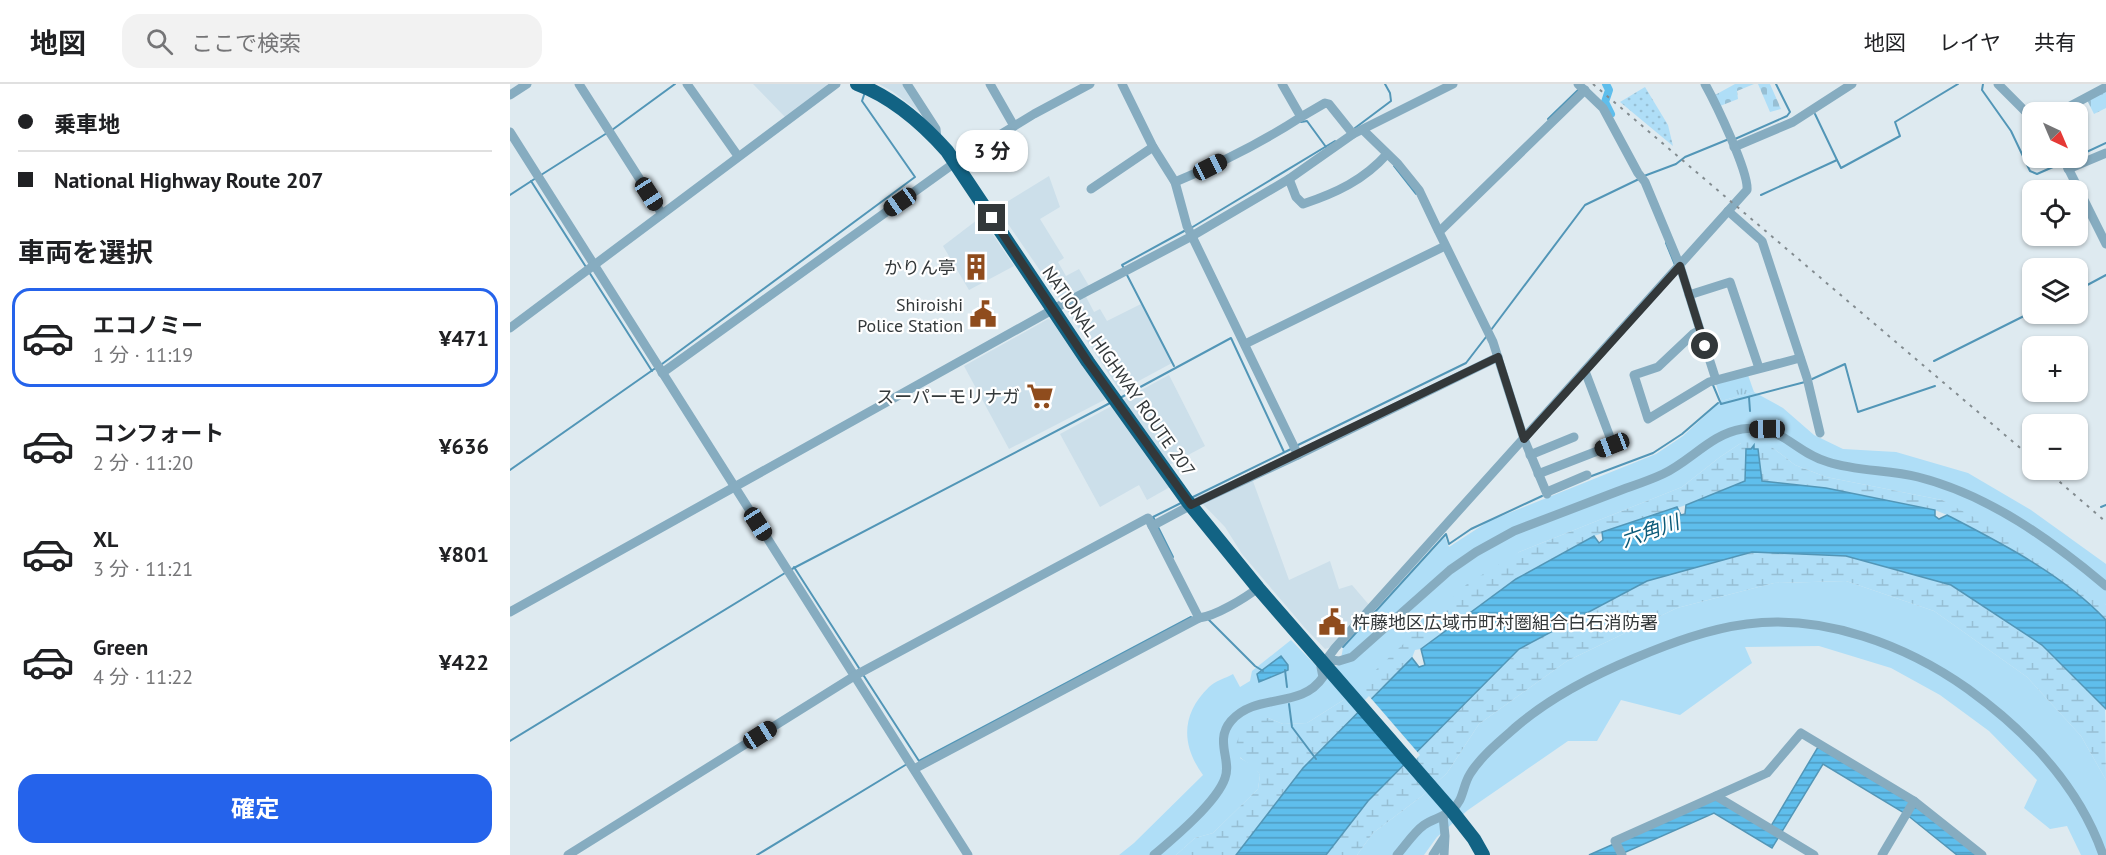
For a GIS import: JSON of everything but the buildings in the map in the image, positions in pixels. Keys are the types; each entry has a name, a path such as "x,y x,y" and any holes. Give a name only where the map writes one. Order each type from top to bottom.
{"highway":[{"name":"NATIONAL HIGHWAY ROUTE 207","path":"864,87 892,102 920,123 956,162 1053,310 1188,501 1258,588 1325,663 1474,840 1483,855"}],"street":[{"path":"510,95 527,84"},
{"path":"579,84 662,213"},
{"path":"687,84 738,156"},
{"path":"510,328 836,84"},
{"path":"908,84 936,129 937,139"},
{"path":"990,84 1014,126"},
{"path":"659,368 956,162 1014,126 1090,84"},
{"path":"1122,84 1153,147 1175,182 1190,231 1296,450"},
{"path":"1282,84 1299,118"},
{"path":"510,612 1126,271 1190,231 1289,178 1356,131 1453,84"},
{"path":"1154,855 1189,824 1219,791 1227,776 1223,751 1224,732 1231,722 1252,705 1306,694 1318,685 1323,677 1321,667 1335,648 1586,371 1748,186 1732,141 1705,84"},
{"path":"1732,141 1793,122 1852,84"},
{"path":"1998,84 2022,108"},
{"path":"1587,475 1547,493 1524,439 1486,327 1438,232 1582,87 1603,108 1645,182 1689,295 1697,332 1713,381"},
{"path":"2078,102 2106,87"},
{"path":"1175,182 1271,136 1325,103 1329,104 1419,190 1437,228"},
{"path":"510,132 542,182 589,268 659,368 788,571 860,673 912,765 968,855"},
{"path":"1091,189 1153,147"},
{"path":"2088,158 2106,153"},
{"path":"1289,178 1296,197 1304,204 1335,194 1372,170 1385,156"},
{"path":"2068,168 2106,244"},
{"path":"1728,211 1762,240 1807,381 1820,433"},
{"path":"1244,342 1445,246"},
{"path":"1689,295 1730,282 1759,369"},
{"path":"1697,332 1658,367 1634,375 1648,419 1713,381 1800,358"},
{"path":"1155,524 1188,501 1498,357"},
{"path":"1538,474 1612,445 1586,371"},
{"path":"1325,663 1331,660 1339,662 1352,657 1450,570 1494,542 1514,531 1664,473 1723,434 1742,429 1767,429 1785,436 1806,453 1828,462 1919,478 1959,491 2004,513 2048,539 2106,586"},
{"path":"1530,455 1574,437"},
{"path":"568,855 860,673 1148,518 1155,524 1203,617"},
{"path":"912,765 1249,595 1258,588"},
{"path":"1397,855 1424,825 1461,800 1468,776 1488,753 1518,724 1563,694 1609,669 1696,634 1748,624 1797,622 1853,634 1896,648 1952,678 1979,697 2008,720 2065,782 2089,820 2103,855"},
{"path":"1622,855 1615,841 1767,773 1801,733 1914,801 1982,855"},
{"path":"1716,796 1814,855"},
{"path":"1882,855 1914,801"},
{"path":"1444,855 1447,810"},
{"path":"1433,855 1445,836"}],"shaded area":[{"path":"753,84 825,84 830,85 786,118"},
{"path":"879,84 903,84 922,114 892,91"},
{"path":"1049,176 1060,207 1040,219 1064,258 1058,262 1066,276 1079,269 1089,286 1061,301 997,208"},
{"path":"981,217 1014,266 969,290 943,246"},
{"path":"1085,295 1094,312 1100,309 1107,321 1141,304 1172,363 1120,391 1068,312 1066,306"},
{"path":"1048,319 1054,321 1106,399 1009,449 964,366"},
{"path":"1169,375 1205,446 1158,471 1170,487 1147,500 1139,485 1100,507 1060,434"},
{"path":"1250,473 1289,580 1330,561 1339,589 1352,585 1370,606 1331,647 1325,649 1305,628 1242,554 1225,527 1197,498"}],"green space":[{"path":"1735,84 1754,84 1737,91 1738,99 1720,106 1715,95"},
{"path":"1758,84 1770,84 1781,109 1770,112"},
{"path":"1645,87 1668,125 1673,146 1620,102"},
{"path":"2106,90 2106,108 2094,114 2087,100"},
{"path":"1748,375 1754,392 1721,401 1716,384"},
{"path":"1754,392 1783,408 1814,435 1843,449 1896,452 1968,473 2031,510 2106,564 2106,605 1942,500 1826,477 1795,465 1773,448 1741,443 1682,487 1519,552 1345,699 1307,723 1283,724 1268,718 1240,758 1254,766 1260,775 1258,789 1213,833 1195,838 1176,855 1119,855 1203,775 1191,752 1187,730 1193,708 1211,685 1233,674 1240,687 1250,681 1252,671 1291,640 1324,674 1340,664 1343,648 1445,537 1449,547 1489,521 1656,454 1683,436 1721,401"},
{"path":"1756,440 1773,448 1795,465 1826,477 1942,500 2031,548 2103,602 2106,605 2106,620 2051,574 1947,515 1935,510 1826,488 1762,481 1758,449 1747,449 1745,481 1686,505 1594,536 1516,579 1421,649 1415,650 1412,658 1303,768 1236,855 1176,855 1195,838 1213,833 1258,789 1260,775 1234,750 1240,734 1251,723 1268,718 1283,724 1307,723 1345,699 1467,584 1519,552 1682,487 1741,443"},
{"path":"1752,552 1846,556 1951,585 2042,645 2105,707 2106,780 2081,736 2027,677 1934,611 1846,581 1774,583 1677,608 1567,661 1479,724 1447,773 1422,796 1373,833 1357,855 1326,855 1368,801 1519,649 1647,581"},
{"path":"1846,581 1934,611 2027,677 2081,736 2106,780 2106,855 2081,855 2067,826 2050,829 2024,808 2037,780 1989,731 1940,695 1891,668 1819,646 1745,647 1752,663 1680,715 1621,700 1597,741 1568,741 1468,810 1437,837 1424,855 1357,855 1373,833 1422,796 1447,773 1479,724 1567,661 1677,608 1774,583"}],"water":[{"name":"六角川","path":"1754,445 1754,449 1758,449 1762,481 1826,488 1935,510 1935,516 1939,519 1947,515 1968,526 2031,561 2071,589 2106,620 2106,709 2042,645 1951,585 1846,556 1752,552 1647,581 1519,649 1368,801 1326,855 1236,855 1303,768 1412,658 1419,667 1425,665 1421,649 1516,579 1594,536 1599,543 1603,540 1602,532 1677,507 1681,515 1685,514 1686,505 1745,481 1746,449 1751,449"},
{"path":"1281,656 1288,665 1288,670 1259,682 1257,674"},
{"path":"1818,747 1913,804 1977,855 1957,855 1906,814 1823,764 1772,848 1714,813 1619,855 1589,855 1715,799 1771,826"}],"pier":[{"path":"1369,696 1420,755 1408,767 1357,708"}],"waterway":[{"path":"612,130 675,84"},
{"path":"1355,128 1391,101 1385,84"},
{"path":"1606,84 1609,90 1605,102 1611,114"},
{"path":"1735,139 1787,116 1790,112 1776,84"},
{"path":"1761,195 1837,160 1841,168 1900,136 1895,122 1958,84"},
{"path":"1983,84 1982,90 2011,131 2022,154"},
{"path":"1548,119 1578,90"},
{"path":"662,364 915,177 862,101 865,92"},
{"path":"1815,114 1837,160"},
{"path":"1301,122 1307,121 1326,147"},
{"path":"541,175 607,133"},
{"path":"1644,176 1729,139"},
{"path":"1191,228 1335,141"},
{"path":"2088,151 2106,143"},
{"path":"1394,166 1416,194"},
{"path":"2029,168 2037,174 2051,168"},
{"path":"510,195 536,178"},
{"path":"1491,330 1585,205 1639,179"},
{"path":"531,181 586,267"},
{"path":"1125,270 1122,265 1186,230"},
{"path":"1666,243 1675,265"},
{"path":"589,272 652,371"},
{"path":"1127,275 1174,366"},
{"path":"2088,285 2106,275"},
{"path":"1934,361 2022,317"},
{"path":"1296,446 1466,363 1486,337"},
{"path":"1120,398 1231,338 1284,452"},
{"path":"1810,380 1845,364 1858,412 1935,386"},
{"path":"510,470 657,367"},
{"path":"1713,385 1721,404 1805,382"},
{"path":"1749,397 1750,411"},
{"path":"790,570 1110,403"},
{"path":"1589,477 1653,453 1682,434 1718,403"},
{"path":"1191,498 1291,449"},
{"path":"1343,647 1446,534 1449,544 1471,529 1542,496"},
{"path":"1156,522 1153,517 1183,502"},
{"path":"2101,507 2106,505"},
{"path":"1158,527 1173,557"},
{"path":"794,567 859,668"},
{"path":"510,741 785,573"},
{"path":"862,673 919,761 1191,617"},
{"path":"1208,619 1255,666 1263,671"},
{"path":"1285,670 1287,687"},
{"path":"1289,704 1292,727 1316,759"},
{"path":"757,855 907,764"}],"railway":[{"path":"1593,84 2022,449"},
{"path":"2058,480 2106,522"}],"place":[{"name":"かりん亭","path":"976,267"},
{"name":"Shiroishi Police Station","path":"983,314"},
{"name":"スーパーモリナガ","path":"1040,396"},
{"name":"杵藤地区広域市町村圏組合白石消防署","path":"1332,622"}],"route":[{"path":"992,218 1088,362 1191,505 1498,357 1524,439 1680,266 1705,346"}]}
